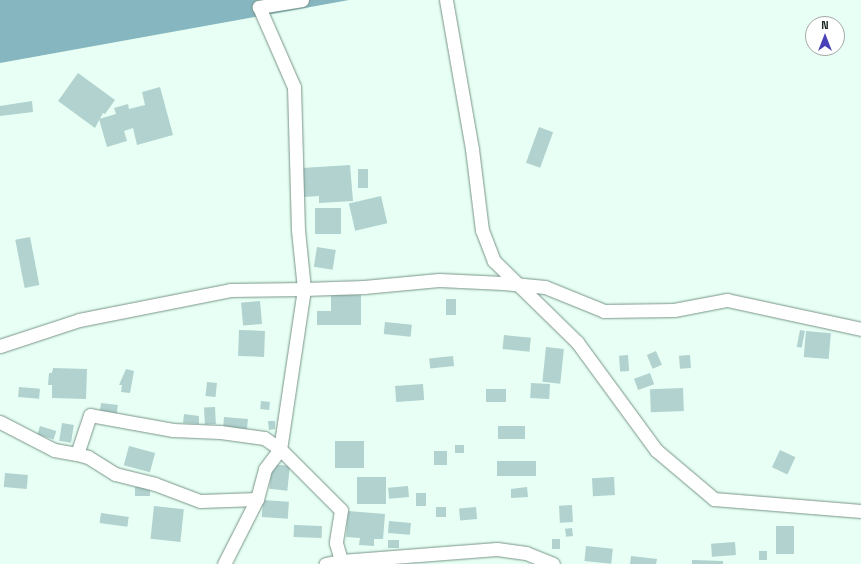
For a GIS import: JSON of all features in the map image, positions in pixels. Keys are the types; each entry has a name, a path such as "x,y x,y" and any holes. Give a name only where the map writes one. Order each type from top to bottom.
{"street":[{"path":"224,564 258,499 265,469 280,449 304,289 298,230 294,87 259,7 302,0"},
{"path":"446,0 472,149 482,230 494,261 516,285 578,342 656,450 714,499 861,511"},
{"path":"0,346 79,320 230,290 364,287 439,280 545,287 604,311 674,310 727,300 861,329"},
{"path":"77,454 90,414 173,430 264,438 280,449 341,510 336,543 341,561"},
{"path":"0,422 54,450 88,457 115,474 155,484 200,501 258,499"},
{"path":"325,564 341,561 497,549 526,553 553,564"}],"water":[{"path":"0,0 349,0 0,63"}],"building":[{"path":"78,73 115,100 105,114 103,113 95,128 58,101"},
{"path":"160,87 173,135 137,145 133,128 124,131 127,141 107,147 99,119 116,114 114,108 128,104 129,109 145,105 142,92"},
{"path":"32,101 33,112 0,116 0,106"},
{"path":"539,127 553,132 540,168 526,163"},
{"path":"350,165 353,201 319,203 319,196 304,197 302,168"},
{"path":"358,169 368,169 368,188 358,188"},
{"path":"381,196 387,223 355,231 349,203"},
{"path":"315,208 341,208 341,234 315,234"},
{"path":"30,237 39,285 25,288 15,240"},
{"path":"317,247 336,250 333,270 314,267"},
{"path":"331,295 361,295 361,325 317,325 317,311 331,311"},
{"path":"446,299 456,299 456,315 446,315"},
{"path":"260,301 262,324 243,326 241,303"},
{"path":"385,322 412,325 411,337 384,334"},
{"path":"239,330 265,331 264,357 238,356"},
{"path":"800,330 805,331 802,348 797,347"},
{"path":"806,331 831,333 829,359 804,357"},
{"path":"504,335 531,338 529,352 503,349"},
{"path":"546,347 564,349 560,384 542,382"},
{"path":"656,351 662,365 653,369 647,355"},
{"path":"628,355 629,371 620,372 619,356"},
{"path":"690,355 691,368 680,369 679,356"},
{"path":"453,356 454,366 430,368 429,359"},
{"path":"53,368 87,369 86,399 52,398 52,385 48,385 49,373 52,373"},
{"path":"126,369 134,371 130,393 121,392 122,385 119,385"},
{"path":"650,373 654,384 638,390 634,379"},
{"path":"207,382 217,383 215,397 206,396"},
{"path":"531,383 550,384 549,399 530,398"},
{"path":"423,384 424,400 396,402 395,386"},
{"path":"19,387 40,389 39,399 18,397"},
{"path":"683,388 684,411 651,412 650,389"},
{"path":"486,389 506,389 506,402 486,402"},
{"path":"261,401 270,402 269,410 260,409"},
{"path":"101,403 118,405 117,413 100,411"},
{"path":"215,407 216,424 205,425 204,408"},
{"path":"184,414 199,416 199,424 183,423"},
{"path":"224,417 248,419 247,430 223,428"},
{"path":"268,421 275,421 275,429 269,430"},
{"path":"62,423 74,425 71,443 59,441"},
{"path":"40,426 56,431 54,440 37,435"},
{"path":"498,426 525,426 525,439 498,439"},
{"path":"335,441 364,441 364,468 335,468"},
{"path":"455,445 464,445 464,453 455,453"},
{"path":"129,446 155,453 150,472 124,465"},
{"path":"780,450 795,457 787,474 772,467"},
{"path":"434,451 447,451 447,465 434,465"},
{"path":"497,461 536,461 536,476 497,476"},
{"path":"272,464 290,466 287,491 269,489"},
{"path":"5,473 28,475 27,489 4,487"},
{"path":"357,477 386,477 386,504 357,504"},
{"path":"614,477 615,495 593,496 592,478"},
{"path":"408,486 409,497 389,499 388,488"},
{"path":"135,487 150,487 150,496 135,496"},
{"path":"527,487 528,497 511,498 511,489"},
{"path":"416,493 426,493 426,506 416,506"},
{"path":"263,500 289,502 288,519 262,517"},
{"path":"572,505 573,522 560,523 559,506"},
{"path":"154,506 184,509 180,542 151,539"},
{"path":"436,507 446,507 446,517 436,517"},
{"path":"476,507 477,519 460,520 459,508"},
{"path":"348,511 385,514 383,539 374,539 374,546 359,545 360,538 346,537"},
{"path":"101,513 129,517 127,527 100,523"},
{"path":"389,521 411,523 410,535 388,533"},
{"path":"294,525 322,526 322,538 294,537"},
{"path":"776,526 794,526 794,554 776,554"},
{"path":"572,528 573,536 566,537 565,529"},
{"path":"552,539 560,539 560,549 552,549"},
{"path":"388,540 399,540 399,548 388,548"},
{"path":"735,542 736,555 712,557 711,544"},
{"path":"586,546 613,549 611,564 584,561"},
{"path":"759,551 767,551 767,560 759,560"},
{"path":"631,556 657,559 656,564 630,564"},
{"path":"692,560 723,561 723,564 692,564"}]}
